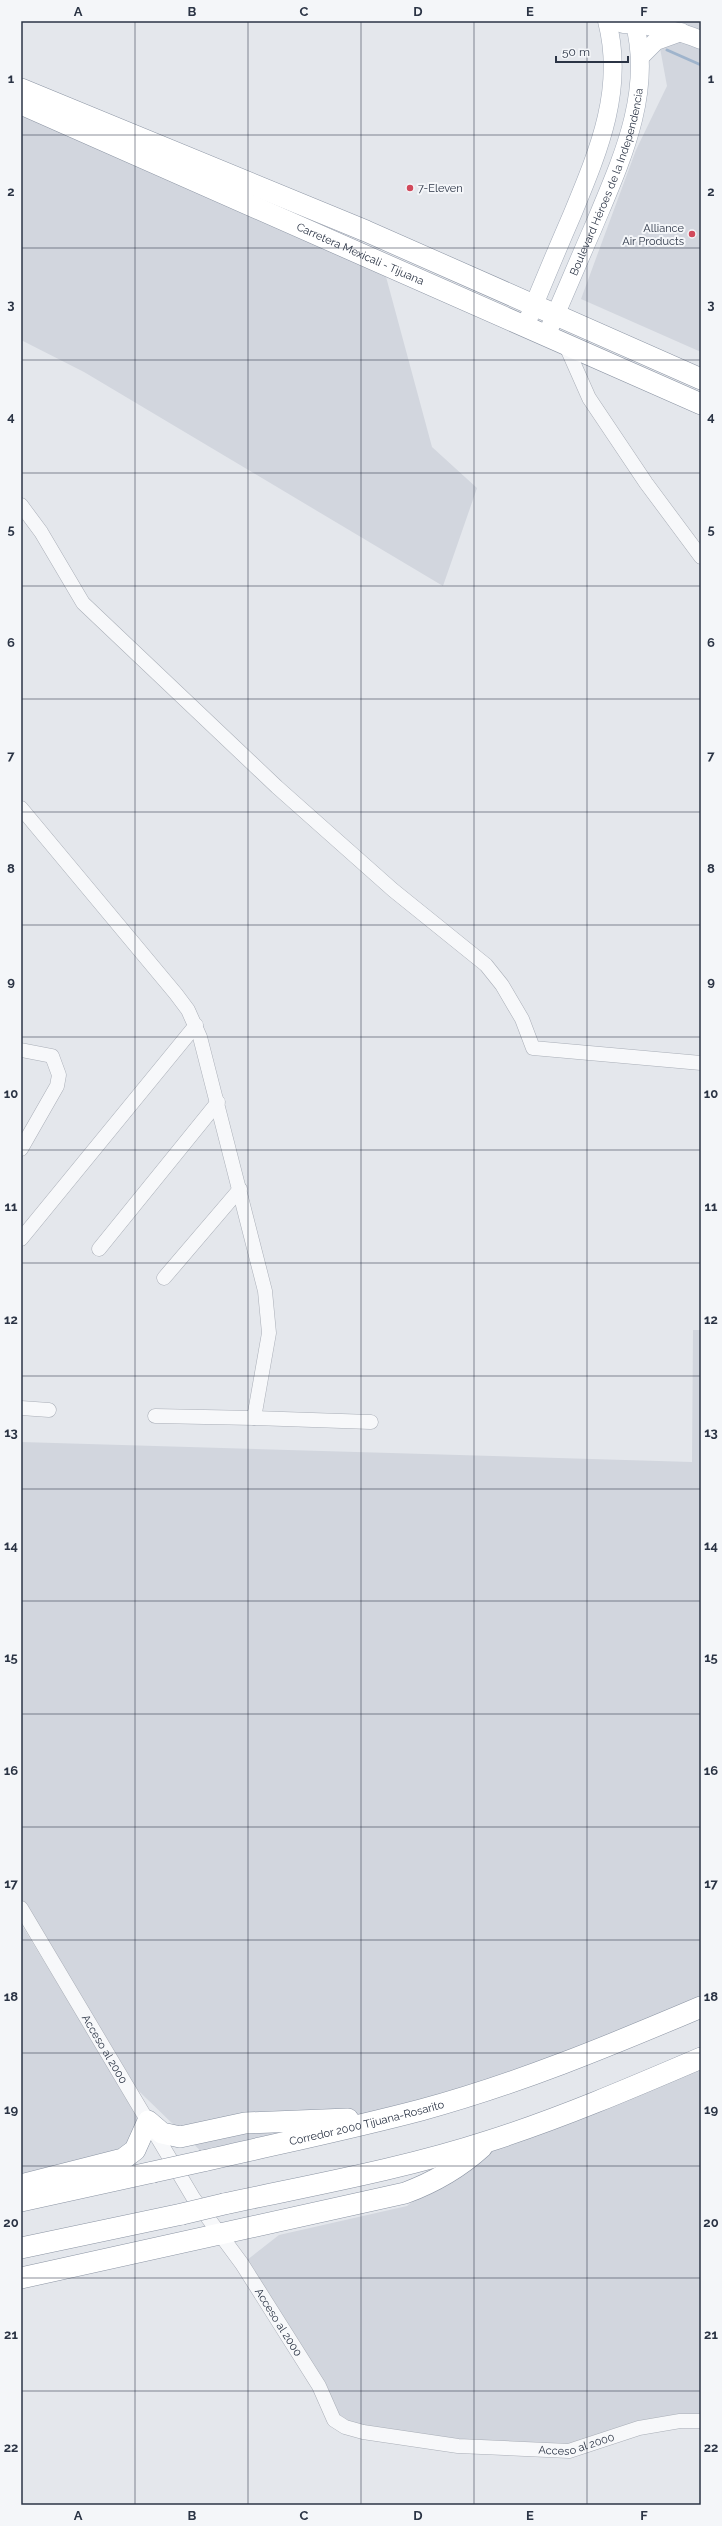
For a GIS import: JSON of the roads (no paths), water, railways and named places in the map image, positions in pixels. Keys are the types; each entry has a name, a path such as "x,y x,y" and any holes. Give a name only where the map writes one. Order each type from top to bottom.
{"highway":[{"name":"Carretera Mexicali - Tijuana","path":"21,89 366,231 555,316 701,379"},
{"name":"Carretera Mexicali - Tijuana","path":"21,104 566,346 701,404"},
{"name":"Corredor 2000 Tijuana-Rosarito","path":"21,2201 203,2161 450,2101 587,2056 701,2007"},
{"path":"21,2248 403,2165 488,2141 592,2104 701,2058"},
{"path":"21,2185 123,2159 135,2150 148,2121 162,2133 180,2137 245,2123 328,2119 375,2120"},
{"path":"21,2278 217,2233 289,2220 405,2193 423,2187 451,2170 472,2156 488,2141"}],"main road":[{"path":"608,23 634,23 650,25 682,32 701,40"},
{"name":"Boulevard Héroes de la Independencia","path":"525,327 598,150 610,112 614,78 608,23"},
{"name":"Boulevard Héroes de la Independencia","path":"546,336 626,151 637,106 640,57 634,23"},
{"path":"640,57 656,41 682,32"}],"street":[{"path":"566,346 588,398 646,483 701,556"},
{"path":"21,505 40,532 83,603 278,787 393,890 486,965 502,985 522,1019 533,1048 701,1063"},
{"path":"21,808 176,994 196,1025 218,1102 240,1189 265,1291 269,1316 268,1340 254,1418"},
{"path":"21,1239 196,1025"},
{"path":"21,1050 52,1056 59,1075 57,1086 21,1149"},
{"path":"99,1249 218,1102"},
{"path":"164,1278 240,1189"},
{"path":"21,1408 50,1410"},
{"path":"155,1416 371,1422"},
{"name":"Acceso al 2000","path":"21,1908 148,2121 217,2233 242,2264 319,2386 334,2420 345,2427 363,2432 458,2446 569,2451 639,2428 680,2421 701,2421"}],"waterway":[{"path":"667,50 701,65"}],"place":[{"name":"7-Eleven","path":"410,188"},
{"name":"Alliance Air Products","path":"692,234"}]}
